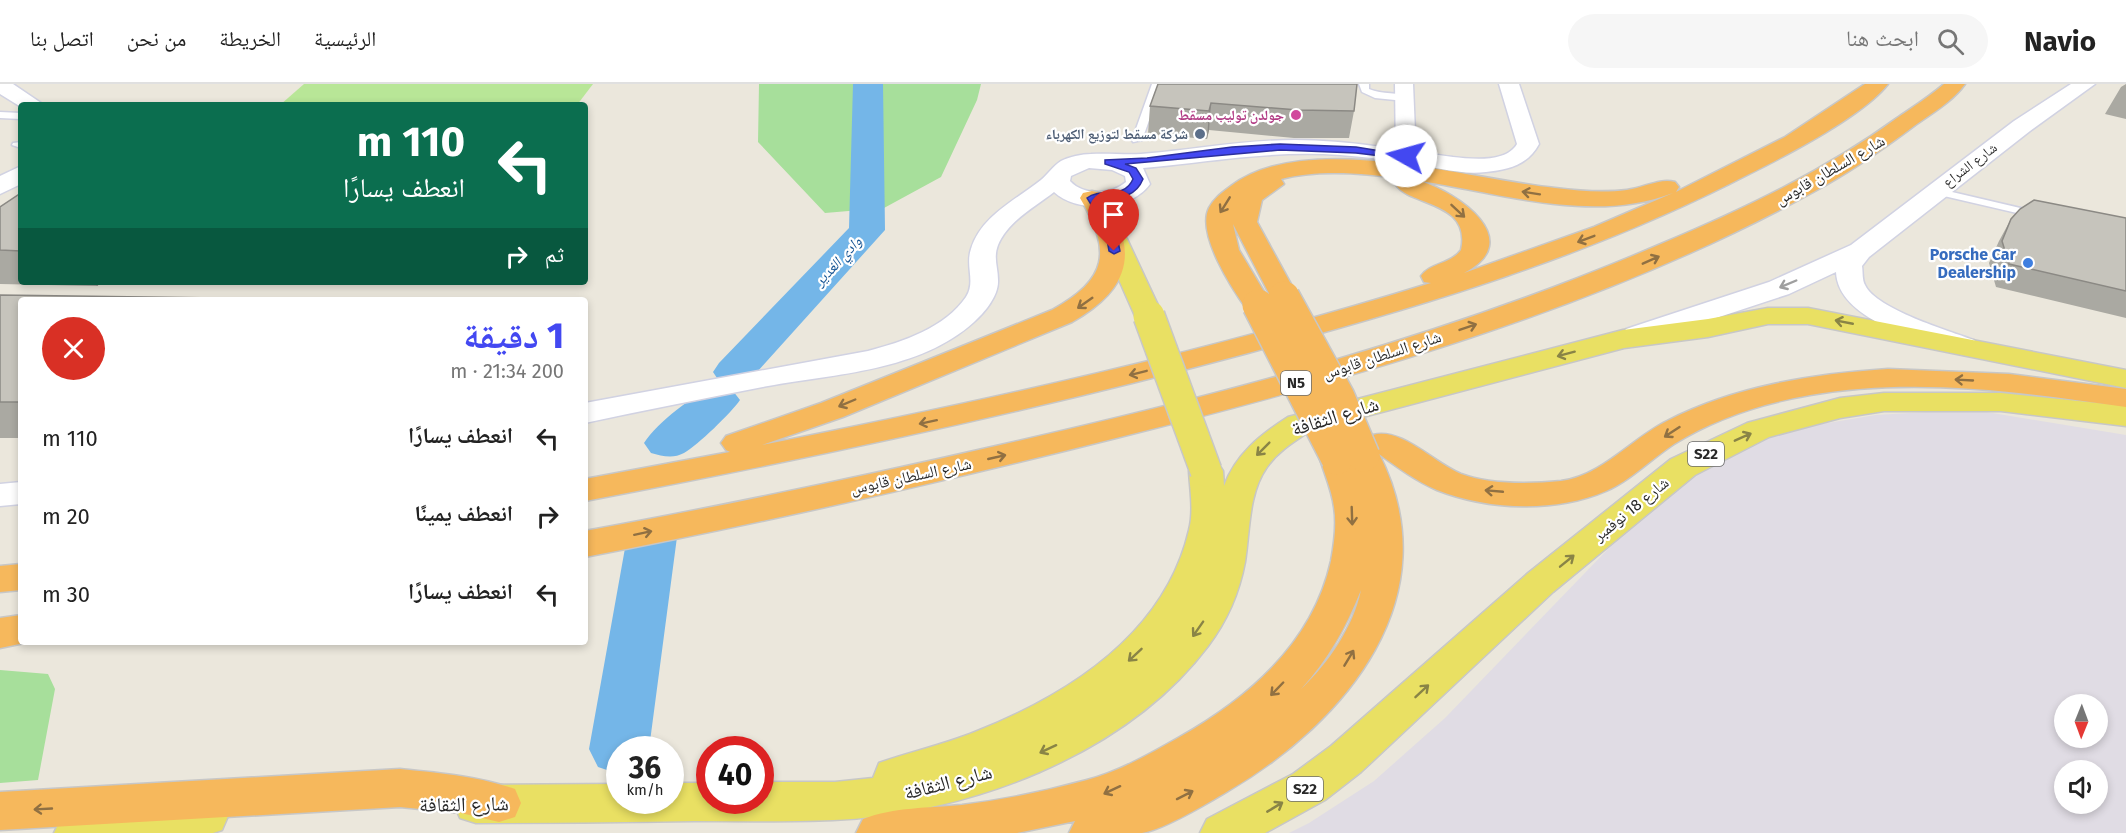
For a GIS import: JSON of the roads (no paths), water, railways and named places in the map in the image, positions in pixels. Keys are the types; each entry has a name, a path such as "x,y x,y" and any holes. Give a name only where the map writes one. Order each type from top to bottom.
{"highway":[{"path":"593,489 850,438 1200,358 1390,306 1586,239 1746,167 1845,111 1878,84"},
{"name":"شارع السلطان قابوس","path":"588,543 878,484 1121,429 1262,393 1373,359 1618,273 1736,221 1801,190 1867,152 1955,84"},
{"path":"1092,833 1182,797 1226,773 1275,739 1316,702 1347,662 1369,621 1382,581 1387,542 1381,504 1339,398 1271,301 1225,245 1220,227 1220,211 1241,186 1274,172 1314,166 1355,166 1403,170 1544,195 1626,199 1664,188 1845,111"},
{"path":"879,833 965,824 1094,798 1164,766 1218,736 1264,702 1307,654 1327,625 1344,585 1352,546 1352,508 1362,452 1271,301 1244,222 1245,210 1254,194 1267,185 1319,174 1380,178 1436,195 1456,209 1474,229 1476,246 1470,258 1458,266 1391,292 1200,358"},
{"path":"593,489 655,466 737,443 832,410 1074,310 1093,297 1108,277 1113,264 1114,239 1104,216 1087,197"},
{"path":"1362,452 1423,468 1452,482 1484,490 1560,492 1595,483 1679,427 1766,396 1811,386 1877,380 1963,380 2126,398"},
{"path":"0,579 18,577"},
{"path":"0,633 18,630"},
{"path":"0,812 400,788 441,791 499,803"}],"main road":[{"path":"774,794 867,782 954,758 1027,728 1091,691 1143,647 1164,623 1193,575 1206,532 1209,511 1206,471 1149,316 1114,239"},
{"path":"1623,339 1708,328 1750,318 1787,315 1830,319 2126,379"},
{"name":"شارع الثقافة","path":"774,801 835,801 885,797 981,776 1065,742 1134,698 1170,664 1198,628 1219,592 1237,492 1243,474 1265,445 1281,433 1299,424 1623,339"},
{"name":"شارع 18 نوفمبر","path":"1223,833 1300,792 1346,759 1540,583 1683,467 1758,430 1840,408 1884,402 2001,402 2126,416"},
{"name":"شارع الثقافة","path":"77,833 182,818 290,808 696,801"}],"street":[{"path":"588,412 879,356 918,345 949,328 971,309 982,292 984,274 980,265 983,251 993,231 1012,211 1058,177 1065,169 1080,163 1147,161 1232,150 1280,147 1356,150 1480,165 1510,161 1523,153 1528,144 1509,84"},
{"path":"984,274 992,266 1000,242 1020,219 1046,204 1087,197 1121,195 1161,172 1190,164 1260,155 1356,157 1470,172 1512,170 1532,163 1543,152 1544,145 1525,84"},
{"name":"شارع الشراع","path":"1623,339 1741,302 1860,251 2022,126 2085,84"},
{"path":"0,85 28,102"},
{"path":"1405,91 1406,156"},
{"path":"1108,162 1132,170 1138,179 1138,184"},
{"path":"0,187 18,175"},
{"path":"1058,177 1060,186 1087,197"},
{"path":"1860,251 1849,266 1851,287 1865,302 1888,315 1964,346"},
{"path":"0,495 18,493"}],"lane":[{"path":"1137,140 1157,84"},
{"path":"1364,84 1365,90 1370,94 1405,91"},
{"path":"0,115 18,116"},
{"path":"1935,191 2049,218"}],"waterway":[{"name":"وادي الغدير","path":"734,372 867,230 868,84"},
{"name":"وادي الغدير","path":"667,443 718,400"},
{"name":"وادي الغدير","path":"621,736 652,537"}],"place":[{"name":"جولدن توليب مسقط","path":"1296,115"},
{"name":"شركة مسقط لتوزيع الكهرباء","path":"1200,134"},
{"name":"Porsche Car Dealership","path":"2028,263"}]}
